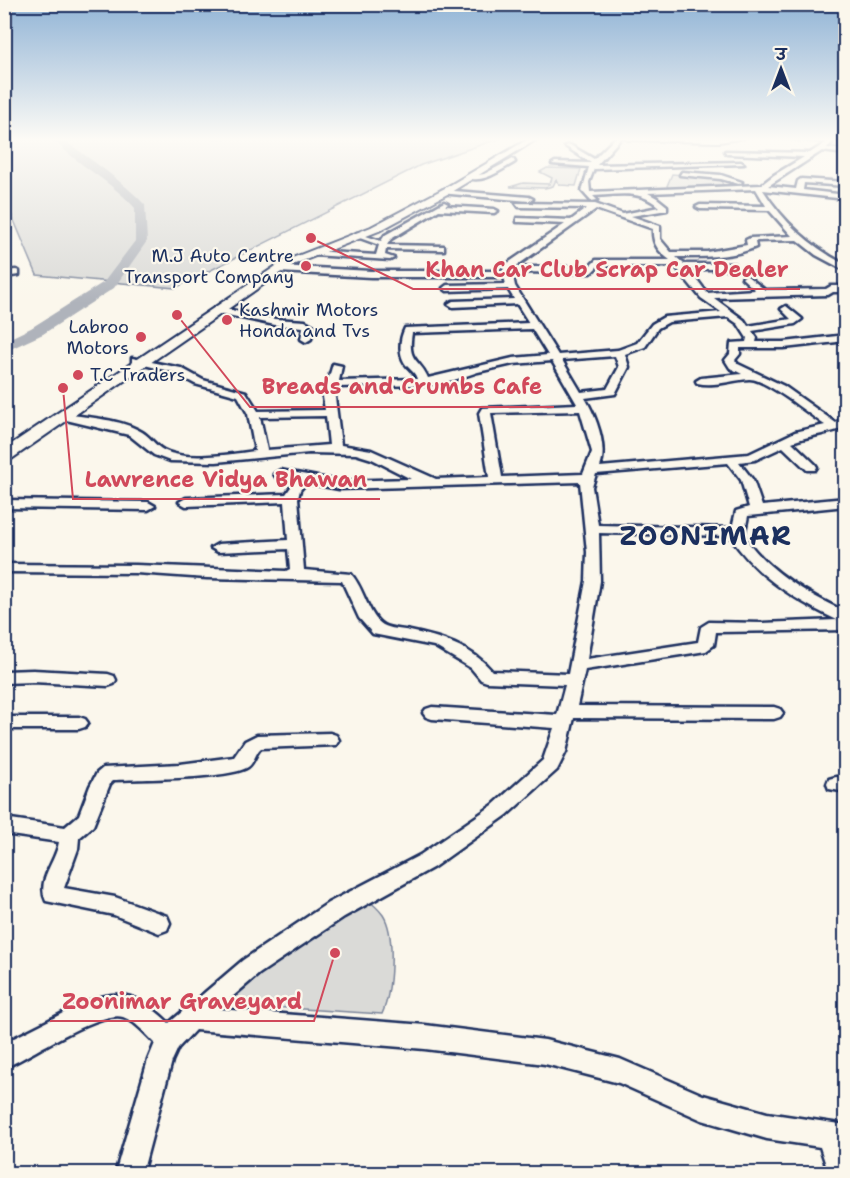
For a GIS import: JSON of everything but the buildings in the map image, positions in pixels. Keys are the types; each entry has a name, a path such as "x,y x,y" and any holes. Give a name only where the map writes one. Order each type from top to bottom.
{"main road":[{"path":"4,457 66,417 279,262 343,238 433,193"},
{"path":"4,449 226,308 292,261 360,235 425,202 442,201 451,193"}],"street":[{"path":"588,193 591,200 620,216 657,228 657,243 679,265 704,296 732,314 747,329 752,338 750,344"},
{"path":"519,205 591,200 634,193"},
{"path":"620,216 664,208 656,199 642,193"},
{"path":"759,193 807,247 846,268"},
{"path":"807,193 846,197"},
{"path":"472,208 477,196"},
{"path":"380,257 383,246 391,235 442,201 477,196 532,199"},
{"path":"453,304 511,282 573,222 591,200"},
{"path":"442,201 494,211"},
{"path":"700,207 770,208"},
{"path":"520,220 573,222"},
{"path":"360,235 383,246 441,248"},
{"path":"667,255 707,254 752,246 751,239 799,238"},
{"path":"699,244 707,254"},
{"path":"313,253 390,258"},
{"path":"447,288 511,282 591,270 596,263 732,266"},
{"path":"279,269 511,282"},
{"path":"4,274 16,273"},
{"path":"746,278 762,292"},
{"path":"128,1173 152,1085 169,1040 190,1018 251,967 336,910 427,861 500,810 550,765 557,752 576,673 593,581 592,529 586,487 598,452 581,402 511,282"},
{"path":"704,296 762,292 828,292 846,289"},
{"path":"226,308 314,315"},
{"path":"226,308 275,322 305,324 309,326 306,339"},
{"path":"747,329 795,321 796,319 786,309"},
{"path":"333,384 424,382 454,377 492,364 619,353 641,345 655,326 667,319 732,314"},
{"path":"424,382 419,370 410,366 406,360 408,330 535,326"},
{"path":"842,425 734,366 730,360 735,354 735,345 784,345 846,338"},
{"path":"496,482 484,413 486,410 581,402 611,392 624,367 619,353"},
{"path":"141,361 177,369 199,382 242,394 254,414 262,453"},
{"path":"335,449 330,413 337,366"},
{"path":"701,381 727,380 753,375"},
{"path":"254,414 330,413"},
{"path":"66,417 135,433 152,450 167,456 220,457 335,449 372,453 429,482"},
{"path":"280,474 302,480 339,485 496,482 590,474 760,455 799,435 842,425"},
{"path":"785,442 811,466"},
{"path":"731,459 747,480 757,511"},
{"path":"294,574 297,570 296,544 291,498 302,480"},
{"path":"186,502 291,498"},
{"path":"846,502 741,514 737,532 742,546 785,582 814,603 846,618"},
{"path":"4,504 148,506"},
{"path":"592,529 737,532"},
{"path":"218,548 296,544"},
{"path":"4,568 136,569 254,576 294,574 346,577 353,585 359,604 374,627 438,642 477,664 487,676 576,673 700,647 706,645 709,627 846,625"},
{"path":"4,677 33,676 108,680"},
{"path":"432,712 564,717 774,713"},
{"path":"4,723 80,723"},
{"path":"4,825 68,835 86,823 102,780 110,773 180,771 237,764 243,761 250,746 257,742 330,740"},
{"path":"68,835 69,845 52,890 54,895 115,906 159,922"},
{"path":"8,1050 109,1003 120,1004 140,1014 169,1040"},
{"path":"190,1018 424,1037 545,1052 620,1071 702,1107 767,1126 837,1137 843,1173"}],"shaded area":[{"path":"5,193 365,193 175,288 37,275 5,199"},
{"path":"365,898 383,915 390,936 390,978 382,1014 222,1004 267,961"}],"waterway":[{"path":"4,347 37,331 109,285 141,241 141,207 128,193"}],"place":[{"name":"Khan Car Club Scrap Car Dealer","path":"311,238"},
{"name":"M.J Auto Centre Transport Company","path":"306,266"},
{"name":"Breads and Crumbs Cafe","path":"177,315"},
{"name":"Kashmir Motors Honda and Tvs","path":"227,320"},
{"name":"Labroo Motors","path":"141,337"},
{"name":"T.C Traders","path":"78,375"},
{"name":"Lawrence Vidya Bhawan","path":"63,388"},
{"name":"Zoonimar Graveyard","path":"335,953"}],"district":[{"name":"ZOONIMAR","path":"706,536"}]}
